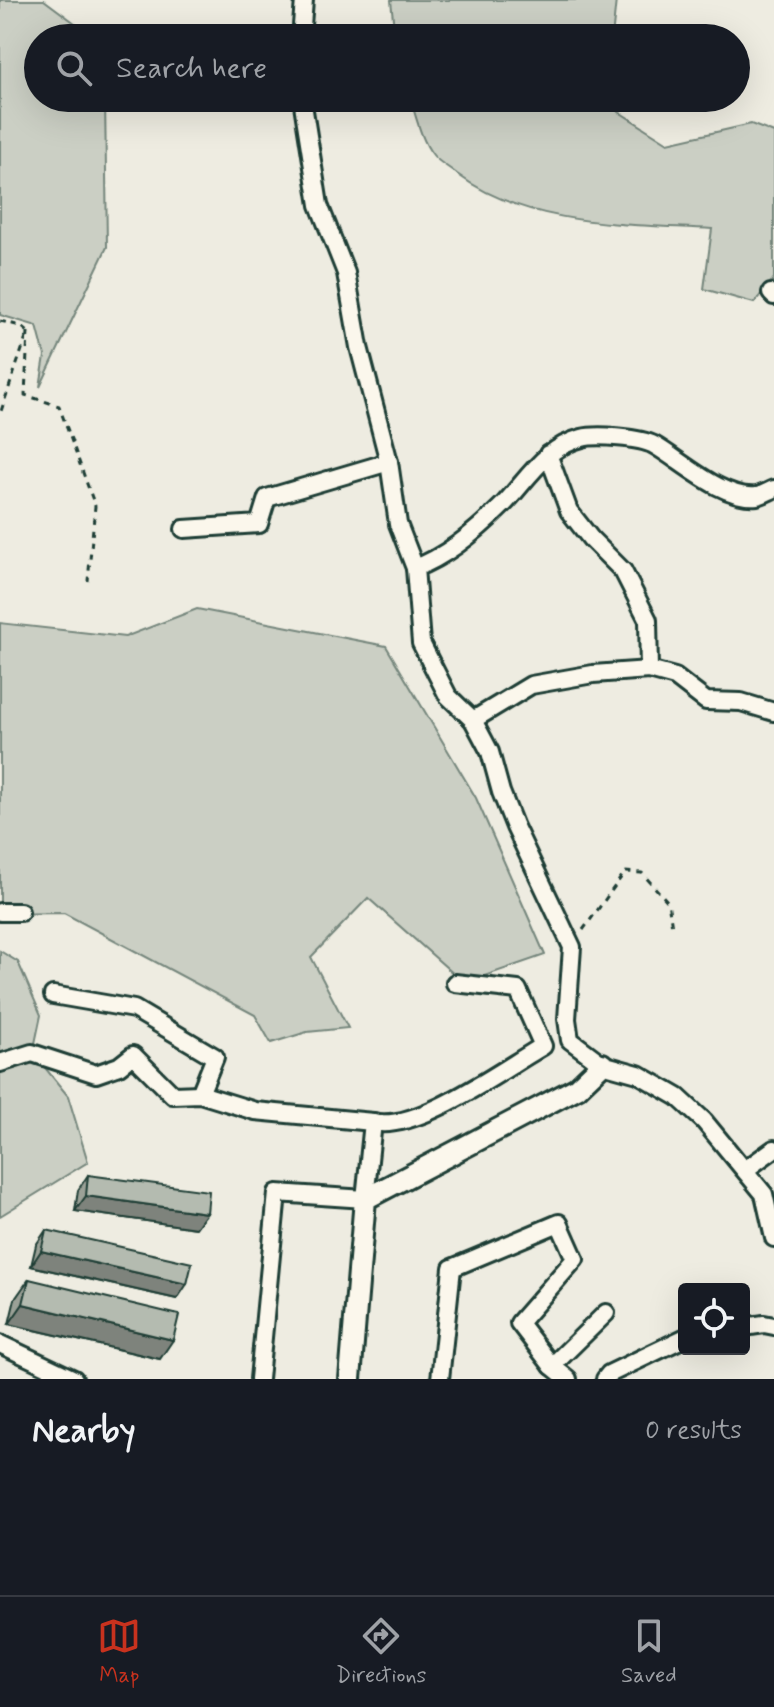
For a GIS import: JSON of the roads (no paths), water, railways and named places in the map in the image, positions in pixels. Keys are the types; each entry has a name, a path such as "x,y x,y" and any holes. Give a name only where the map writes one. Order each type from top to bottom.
{"street":[{"path":"302,24 304,0"},
{"path":"304,112 319,205 346,273 359,347 389,462 398,524 415,568 421,643 448,696 473,720 490,752 515,827 572,947 567,1019 570,1040 602,1064 638,1074 678,1097 704,1121 764,1194 774,1238"},
{"path":"415,568 429,563 467,536 503,505 548,454 582,438 609,437 651,444 723,490 757,496 774,489"},
{"path":"548,454 569,511 623,571 648,620 649,670"},
{"path":"184,529 259,524 267,498 389,462"},
{"path":"473,720 531,685 593,674 649,670 675,677 706,701 741,702 774,712"},
{"path":"0,912 20,912"},
{"path":"0,1063 32,1053 96,1074 119,1066 133,1055 173,1095 200,1094 255,1111 387,1125 423,1116 543,1046 518,990 455,983"},
{"path":"53,995 134,1009 215,1057 200,1094"},
{"path":"259,1379 277,1193 365,1199 577,1088 602,1064"},
{"path":"350,1379 373,1122"},
{"path":"745,1170 774,1149"},
{"path":"440,1379 452,1268 559,1223 575,1259 519,1323 552,1366 568,1379"},
{"path":"552,1366 606,1313"},
{"path":"750,1326 774,1326"},
{"path":"605,1379 609,1374 678,1341"},
{"path":"0,1344 74,1379"}]}
